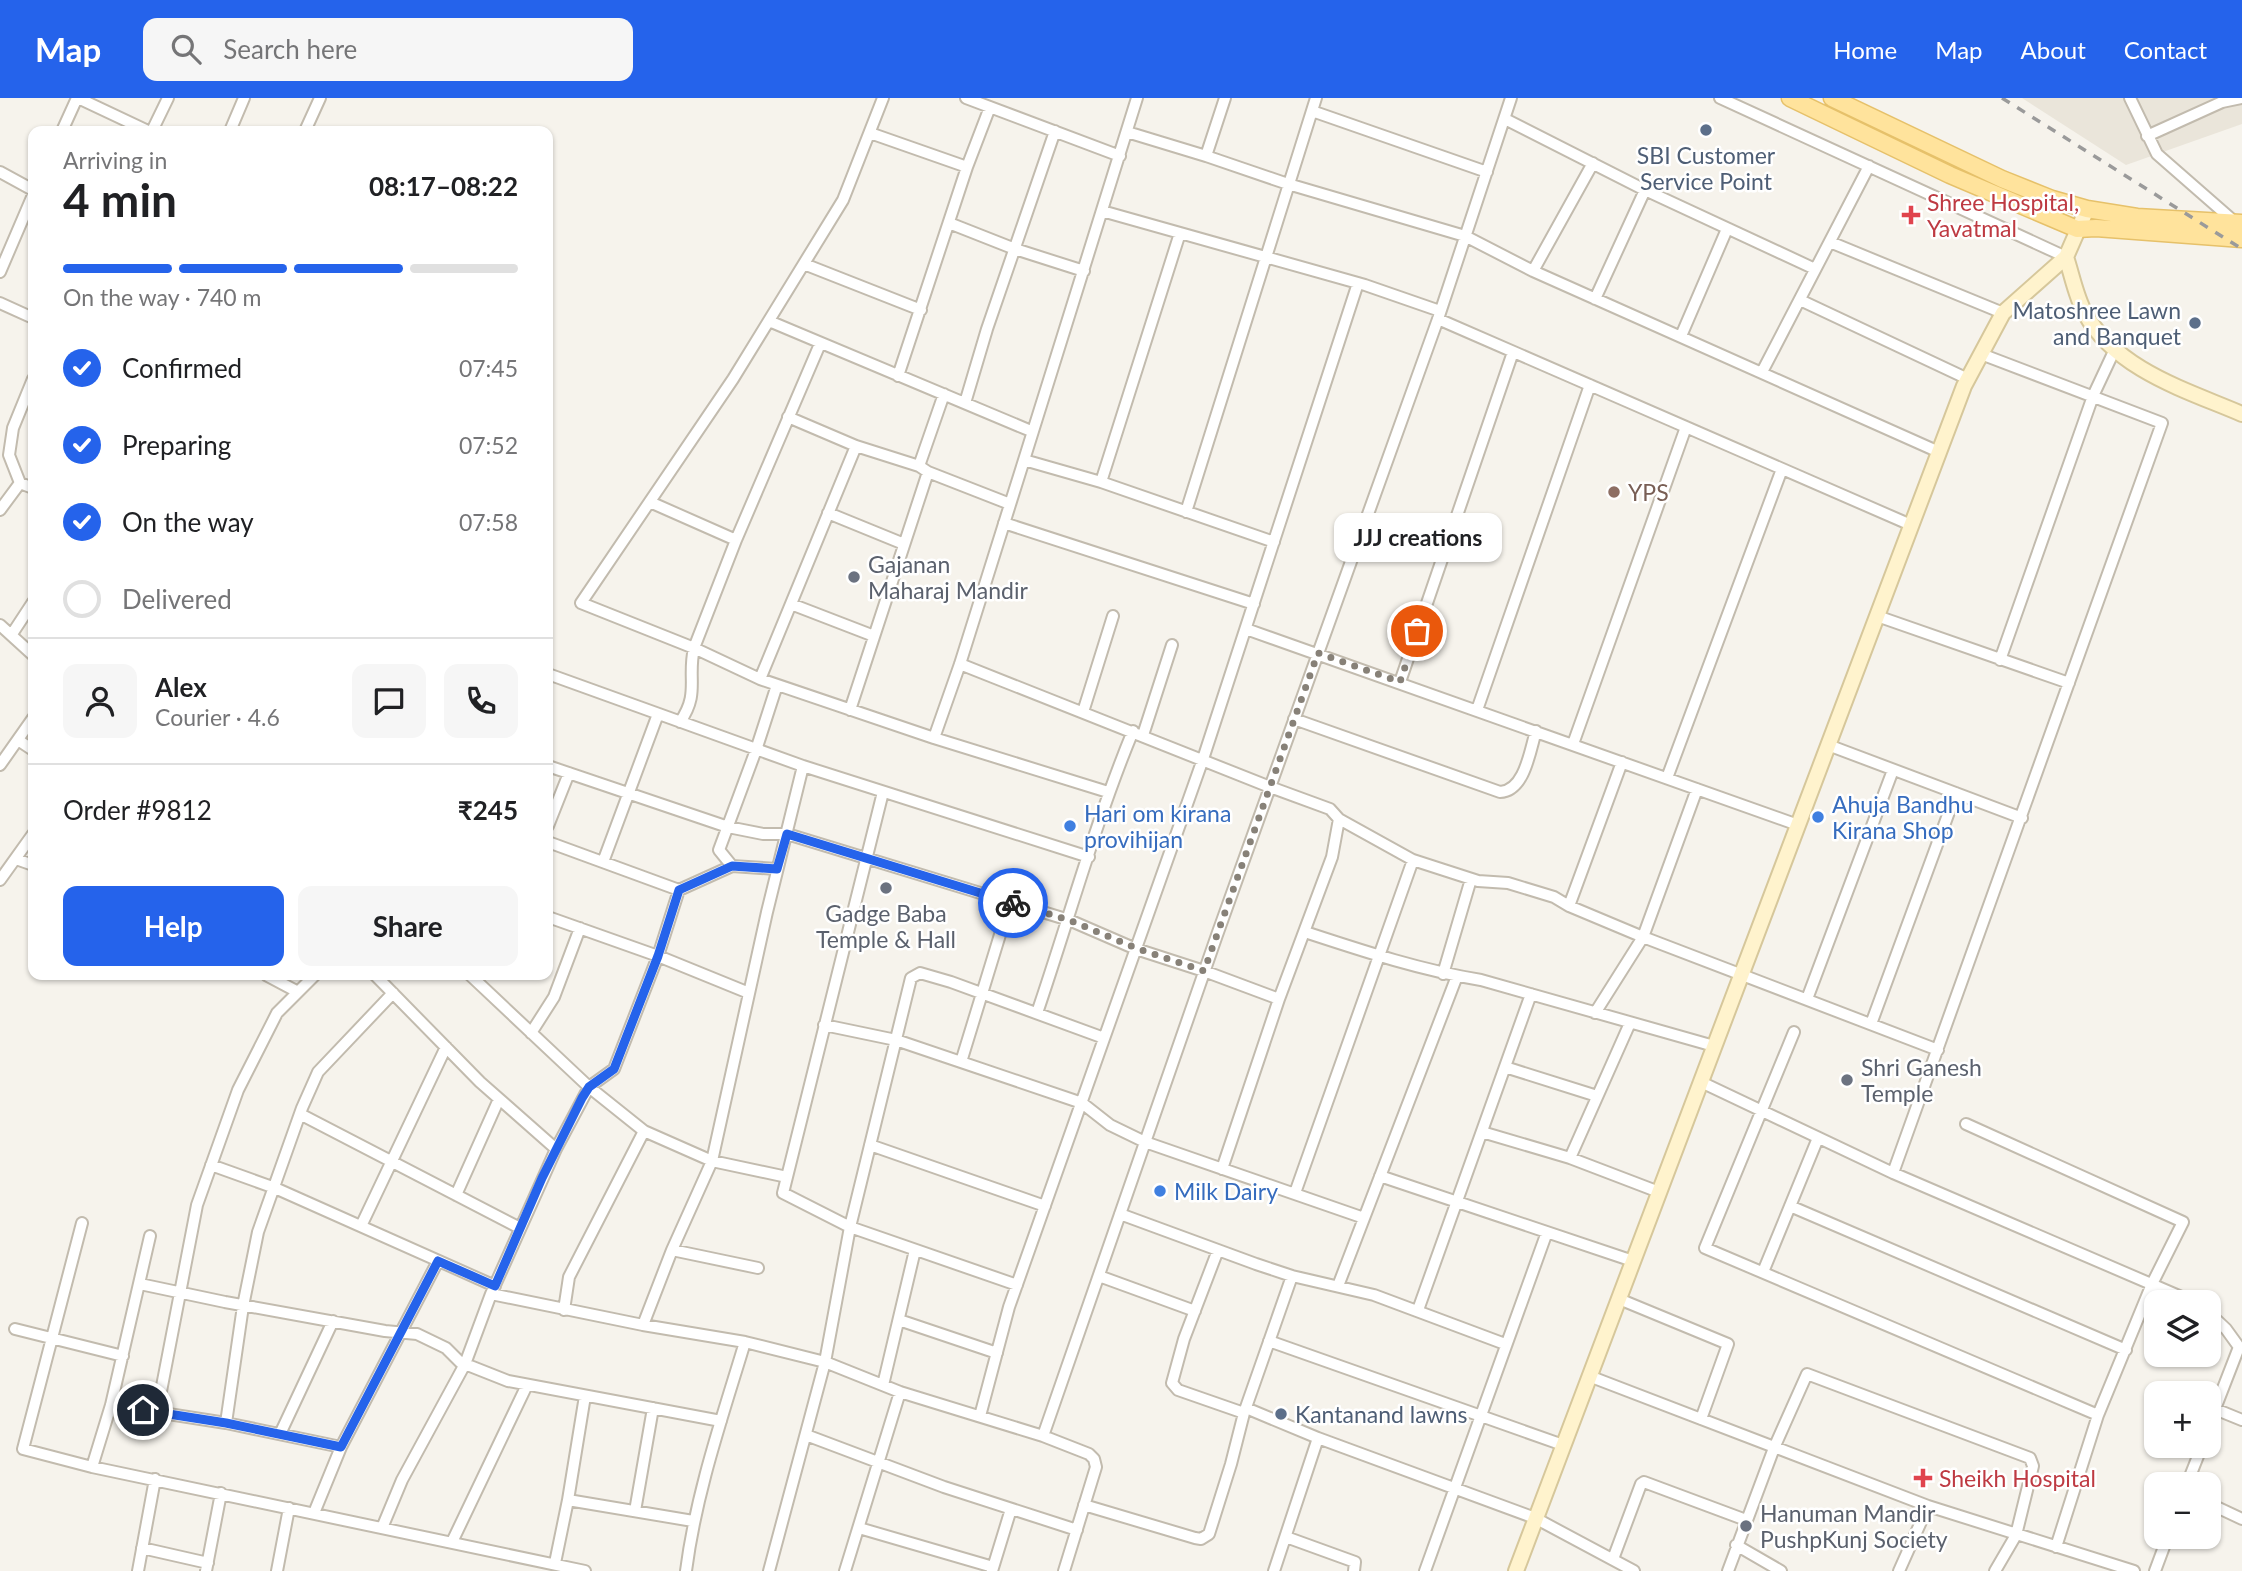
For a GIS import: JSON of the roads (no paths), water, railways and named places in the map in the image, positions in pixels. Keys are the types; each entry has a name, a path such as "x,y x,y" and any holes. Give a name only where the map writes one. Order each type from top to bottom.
{"main road":[{"path":"1790,98 1950,175 2077,229 2096,228 2242,239"},
{"path":"1832,98 2002,179 2052,199 2087,209 2137,217 2240,225"}],"street":[{"path":"64,126 77,98 139,126"},
{"path":"153,126 169,98"},
{"path":"231,126 244,98"},
{"path":"307,126 320,98"},
{"path":"883,98 843,200 733,380 581,603 760,679 933,738 1108,792"},
{"path":"966,98 1120,156"},
{"path":"933,738 960,664 1137,98"},
{"path":"1206,156 1225,98"},
{"path":"1186,512 1316,98"},
{"path":"1720,98 2066,257 2084,312 2100,336 2146,372 2242,414"},
{"path":"2130,98 2157,154 2240,225"},
{"path":"2147,136 2222,100 2241,98"},
{"path":"1043,1436 1204,971 1439,315 1509,99"},
{"path":"898,376 967,167 990,107"},
{"path":"1312,111 1487,172"},
{"path":"1504,119 1645,190 1815,269"},
{"path":"965,402 1055,131"},
{"path":"1127,132 1288,184 1465,236 1533,271 1939,452"},
{"path":"870,133 967,167"},
{"path":"1533,271 1593,163"},
{"path":"1762,372 1869,166"},
{"path":"0,172 28,189"},
{"path":"1595,299 1645,190"},
{"path":"0,272 28,204"},
{"path":"1516,1571 1968,379 2003,313 2066,257 2087,209"},
{"path":"1102,211 1358,283 1439,315 1513,352 1911,525"},
{"path":"949,223 1015,249 1083,271"},
{"path":"1681,337 1727,229"},
{"path":"1101,482 1180,233"},
{"path":"1830,242 2003,313"},
{"path":"804,264 921,310"},
{"path":"980,1416 1017,1285 1203,760 1358,283"},
{"path":"1800,300 1968,379"},
{"path":"0,303 28,316"},
{"path":"769,321 1031,431"},
{"path":"680,722 692,697 694,649 736,540 820,344"},
{"path":"2000,660 2093,397 2115,349"},
{"path":"1400,682 1513,352"},
{"path":"1893,1173 2162,423 1981,354"},
{"path":"1477,710 1590,385"},
{"path":"28,391 13,428 9,455 20,483 28,486"},
{"path":"850,710 904,544 944,394"},
{"path":"788,417 856,446 1010,504"},
{"path":"1573,744 1686,427"},
{"path":"760,679 856,446"},
{"path":"1024,460 1101,482 1274,542"},
{"path":"1667,778 1782,469"},
{"path":"0,510 20,483"},
{"path":"650,502 736,540"},
{"path":"828,513 904,544"},
{"path":"1004,523 1254,604"},
{"path":"791,604 874,636"},
{"path":"12,635 28,610"},
{"path":"1083,712 1112,616"},
{"path":"1877,616 2070,683"},
{"path":"0,625 28,650"},
{"path":"1246,629 1798,825"},
{"path":"1037,1013 1108,792 1138,733 1172,645"},
{"path":"960,664 1270,788 1330,808 1339,819 1413,860 1471,879 1508,883 1554,897 1643,937 1938,1050"},
{"path":"553,676 803,766 1088,857"},
{"path":"732,866 719,850 777,685"},
{"path":"603,862 658,714"},
{"path":"1294,719 1500,792 1516,785 1536,731"},
{"path":"0,765 28,725"},
{"path":"18,740 28,747"},
{"path":"1828,745 2021,818"},
{"path":"1569,906 1622,762"},
{"path":"643,1325 712,1161 777,869 803,766"},
{"path":"553,768 728,827 763,834 787,834 1069,920 1136,948 1279,999"},
{"path":"1807,999 1893,770"},
{"path":"553,813 569,773"},
{"path":"1595,1013 1643,937 1697,789"},
{"path":"883,792 783,1193 850,1227 1017,1285"},
{"path":"1871,1024 1956,793"},
{"path":"1222,1169 1279,999 1332,857 1339,819"},
{"path":"0,880 28,841"},
{"path":"553,844 679,890 732,866 777,869"},
{"path":"16,859 28,863"},
{"path":"1295,1193 1413,860"},
{"path":"1443,974 1471,879"},
{"path":"382,1528 402,1480 465,1364 493,1290 556,1149 589,1087 614,1069 658,956 679,890"},
{"path":"961,1062 1010,902"},
{"path":"553,919 658,956 749,993"},
{"path":"531,1033 554,997 580,928"},
{"path":"1305,932 1378,956 1531,994 1714,1046"},
{"path":"769,1571 825,1362 850,1227 911,978 920,973 1104,1038"},
{"path":"1338,1286 1457,976"},
{"path":"275,980 298,992"},
{"path":"157,1412 178,1292 197,1205 211,1165 238,1090 277,1013 310,980"},
{"path":"380,980 499,1099 556,1149"},
{"path":"475,980 589,1087 644,1131 712,1161 787,1177"},
{"path":"226,1423 243,1306 258,1232 300,1114 318,1072 393,993"},
{"path":"1418,1310 1531,994"},
{"path":"1570,1158 1630,1023"},
{"path":"824,1025 896,1040 1082,1103 1110,1125 1145,1142 1364,1218"},
{"path":"1794,1032 1705,1248 2098,1415"},
{"path":"361,1226 446,1047"},
{"path":"1505,1067 1597,1096"},
{"path":"1700,1083 1893,1173 2166,1290"},
{"path":"456,1195 499,1099"},
{"path":"300,1114 520,1228"},
{"path":"1966,1124 2182,1222 2152,1284 2098,1415 2056,1547"},
{"path":"564,1310 569,1277 644,1131"},
{"path":"1482,1132 1570,1158 1659,1192"},
{"path":"1762,1272 1818,1138"},
{"path":"870,1145 1045,1206"},
{"path":"211,1165 275,1188 361,1226 493,1290 564,1310 745,1342 825,1362 900,1392 1043,1436 1089,1454 1096,1467 1065,1571"},
{"path":"1380,1176 1633,1261"},
{"path":"1790,1206 2126,1350"},
{"path":"1120,1213 1292,1276 1338,1286 1418,1310 1505,1344"},
{"path":"82,1223 23,1449 92,1467 585,1571"},
{"path":"1425,1571 1547,1232"},
{"path":"92,1467 111,1405 150,1236"},
{"path":"673,1250 758,1268"},
{"path":"883,1385 915,1250"},
{"path":"1218,1250 1172,1378 1174,1387 1245,1410 1535,1518 1634,1571"},
{"path":"314,1513 341,1447 438,1261"},
{"path":"1099,1276 1195,1311"},
{"path":"1084,1505 1195,1538 1205,1538 1212,1528 1245,1410 1292,1276"},
{"path":"140,1284 243,1306 417,1334 446,1348 460,1362 508,1381 721,1421"},
{"path":"1619,1298 1728,1344 1700,1419"},
{"path":"899,1320 997,1353"},
{"path":"280,1434 333,1321"},
{"path":"2221,1324 2240,1352 2221,1395"},
{"path":"15,1329 123,1356"},
{"path":"1269,1340 1563,1445"},
{"path":"686,1571 693,1521 745,1342"},
{"path":"1728,1571 1774,1448 1807,1374 2030,1458 2033,1466 2016,1535 1995,1571"},
{"path":"1590,1376 1928,1506 2134,1571"},
{"path":"452,1542 527,1385"},
{"path":"845,1571 900,1392"},
{"path":"555,1563 585,1396"},
{"path":"111,1405 226,1423 341,1447"},
{"path":"635,1511 653,1408"},
{"path":"2221,1411 2242,1420"},
{"path":"806,1435 1077,1530"},
{"path":"1275,1571 1318,1438"},
{"path":"138,1571 155,1479"},
{"path":"1613,1559 1644,1482 1746,1520"},
{"path":"142,1548 207,1567 221,1493"},
{"path":"568,1500 693,1521"},
{"path":"1899,1571 1928,1506"},
{"path":"277,1571 289,1508"},
{"path":"859,1528 992,1569 1011,1509"},
{"path":"2221,1509 2242,1519"},
{"path":"1286,1537 1355,1562 1354,1571"},
{"path":"1736,1545 1782,1571"},
{"path":"2155,1571 2163,1549"}],"railway":[{"path":"2002,98 2242,249"}],"place":[{"name":"SBI Customer Service Point","path":"1706,130"},
{"name":"Shree Hospital, Yavatmal","path":"1911,215"},
{"name":"Matoshree Lawn and Banquet","path":"2195,323"},
{"name":"YPS","path":"1614,492"},
{"name":"Gajanan Maharaj Mandir","path":"854,577"},
{"name":"JJJ creations","path":"1417,631"},
{"name":"Ahuja Bandhu Kirana Shop","path":"1818,817"},
{"name":"Hari om kirana provihijan","path":"1070,826"},
{"name":"Gadge Baba Temple & Hall","path":"886,888"},
{"name":"Shri Ganesh Temple","path":"1847,1080"},
{"name":"Milk Dairy","path":"1160,1191"},
{"name":"Kantanand lawns","path":"1281,1414"},
{"name":"Sheikh Hospital","path":"1923,1478"},
{"name":"Hanuman Mandir PushpKunj Society","path":"1746,1526"}]}
